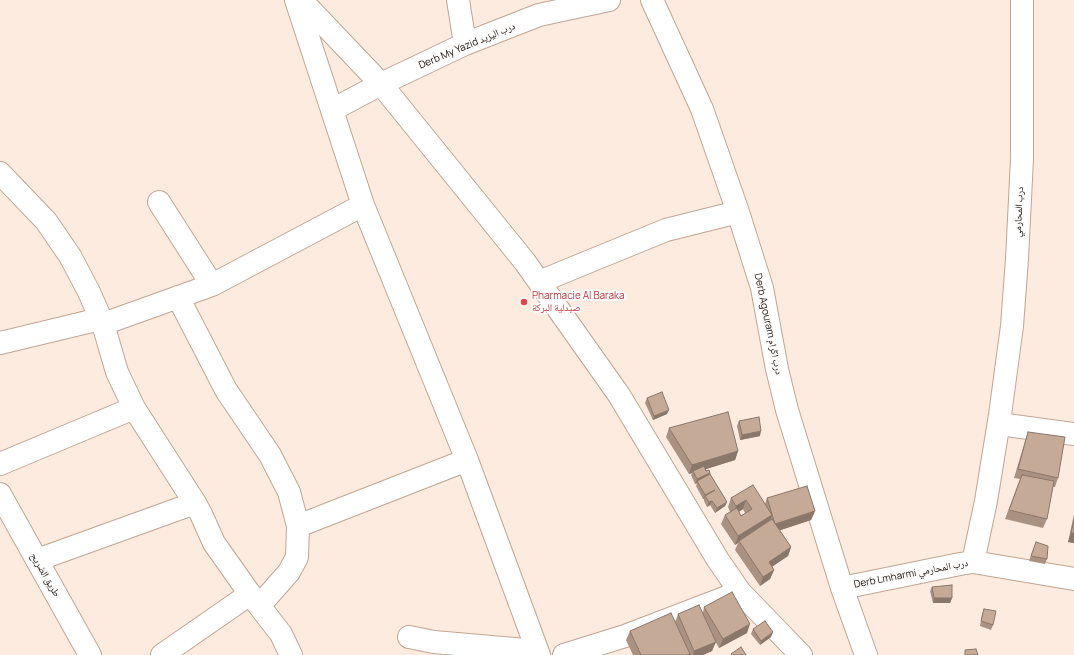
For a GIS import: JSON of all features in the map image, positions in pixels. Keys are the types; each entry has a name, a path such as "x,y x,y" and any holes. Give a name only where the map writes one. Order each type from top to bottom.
{"street":[{"path":"296,0 362,205 467,460 538,653 434,642 409,637"},
{"path":"301,0 381,84 525,262 619,395 718,560 740,592 802,655"},
{"path":"458,0 465,44"},
{"name":"Derb My Yazid درب اليزيد","path":"332,110 381,84 465,44 539,15 609,0"},
{"name":"Derb Agouram درب اڭرام","path":"652,0 702,109 738,212 762,288 777,369 787,410 842,588 866,655"},
{"name":"درب المحارمي","path":"973,562 986,501 999,424 1012,326 1017,259 1023,120 1022,0"},
{"path":"0,173 46,221 70,256 90,292 102,321 117,372 134,408 195,503 214,543 281,634 291,655"},
{"path":"158,202 212,285"},
{"path":"0,343 102,321 212,285 362,205"},
{"path":"539,282 666,230 738,212"},
{"path":"162,655 255,600 289,572 297,557 298,526 289,492 270,455 226,390 178,297"},
{"path":"0,464 134,408"},
{"path":"999,424 1074,434"},
{"path":"298,526 467,460"},
{"name":"طريق الضريح","path":"0,494 90,655"},
{"path":"37,560 195,503"},
{"name":"Derb Lmharmi درب المحارمي","path":"842,588 973,562 1074,578"},
{"path":"564,655 624,636 740,592"}],"building":[{"path":"662,392 669,410 654,416 647,398"},
{"path":"728,412 738,451 692,465 669,428"},
{"path":"759,417 761,431 742,435 739,421"},
{"path":"1028,432 1065,437 1058,478 1018,469"},
{"path":"704,466 706,471 709,470 710,473 697,479 693,471"},
{"path":"710,474 727,502 717,508 712,501 709,502 705,496 715,490 705,495 697,481"},
{"path":"1022,475 1054,481 1047,519 1009,510"},
{"path":"753,485 772,515 738,536 725,515 737,508 741,516 752,509 746,500 736,506 731,498"},
{"path":"807,486 815,511 775,524 767,498"},
{"path":"772,519 791,547 769,562 774,570 763,577 739,541"},
{"path":"1074,520 1074,533 1071,533"},
{"path":"1036,542 1048,546 1047,559 1031,556"},
{"path":"952,585 952,598 934,598 932,587"},
{"path":"732,592 750,624 723,639 704,607"},
{"path":"699,605 716,642 694,651 678,614"},
{"path":"984,609 996,611 993,625 981,621"},
{"path":"671,613 690,654 641,655 630,631"},
{"path":"765,621 773,632 761,641 753,629"},
{"path":"741,647 746,655 731,654"},
{"path":"976,649 978,655 965,655 965,650"}],"place":[{"name":"Pharmacie Al Baraka صيدلية البركة","path":"524,302"}]}
